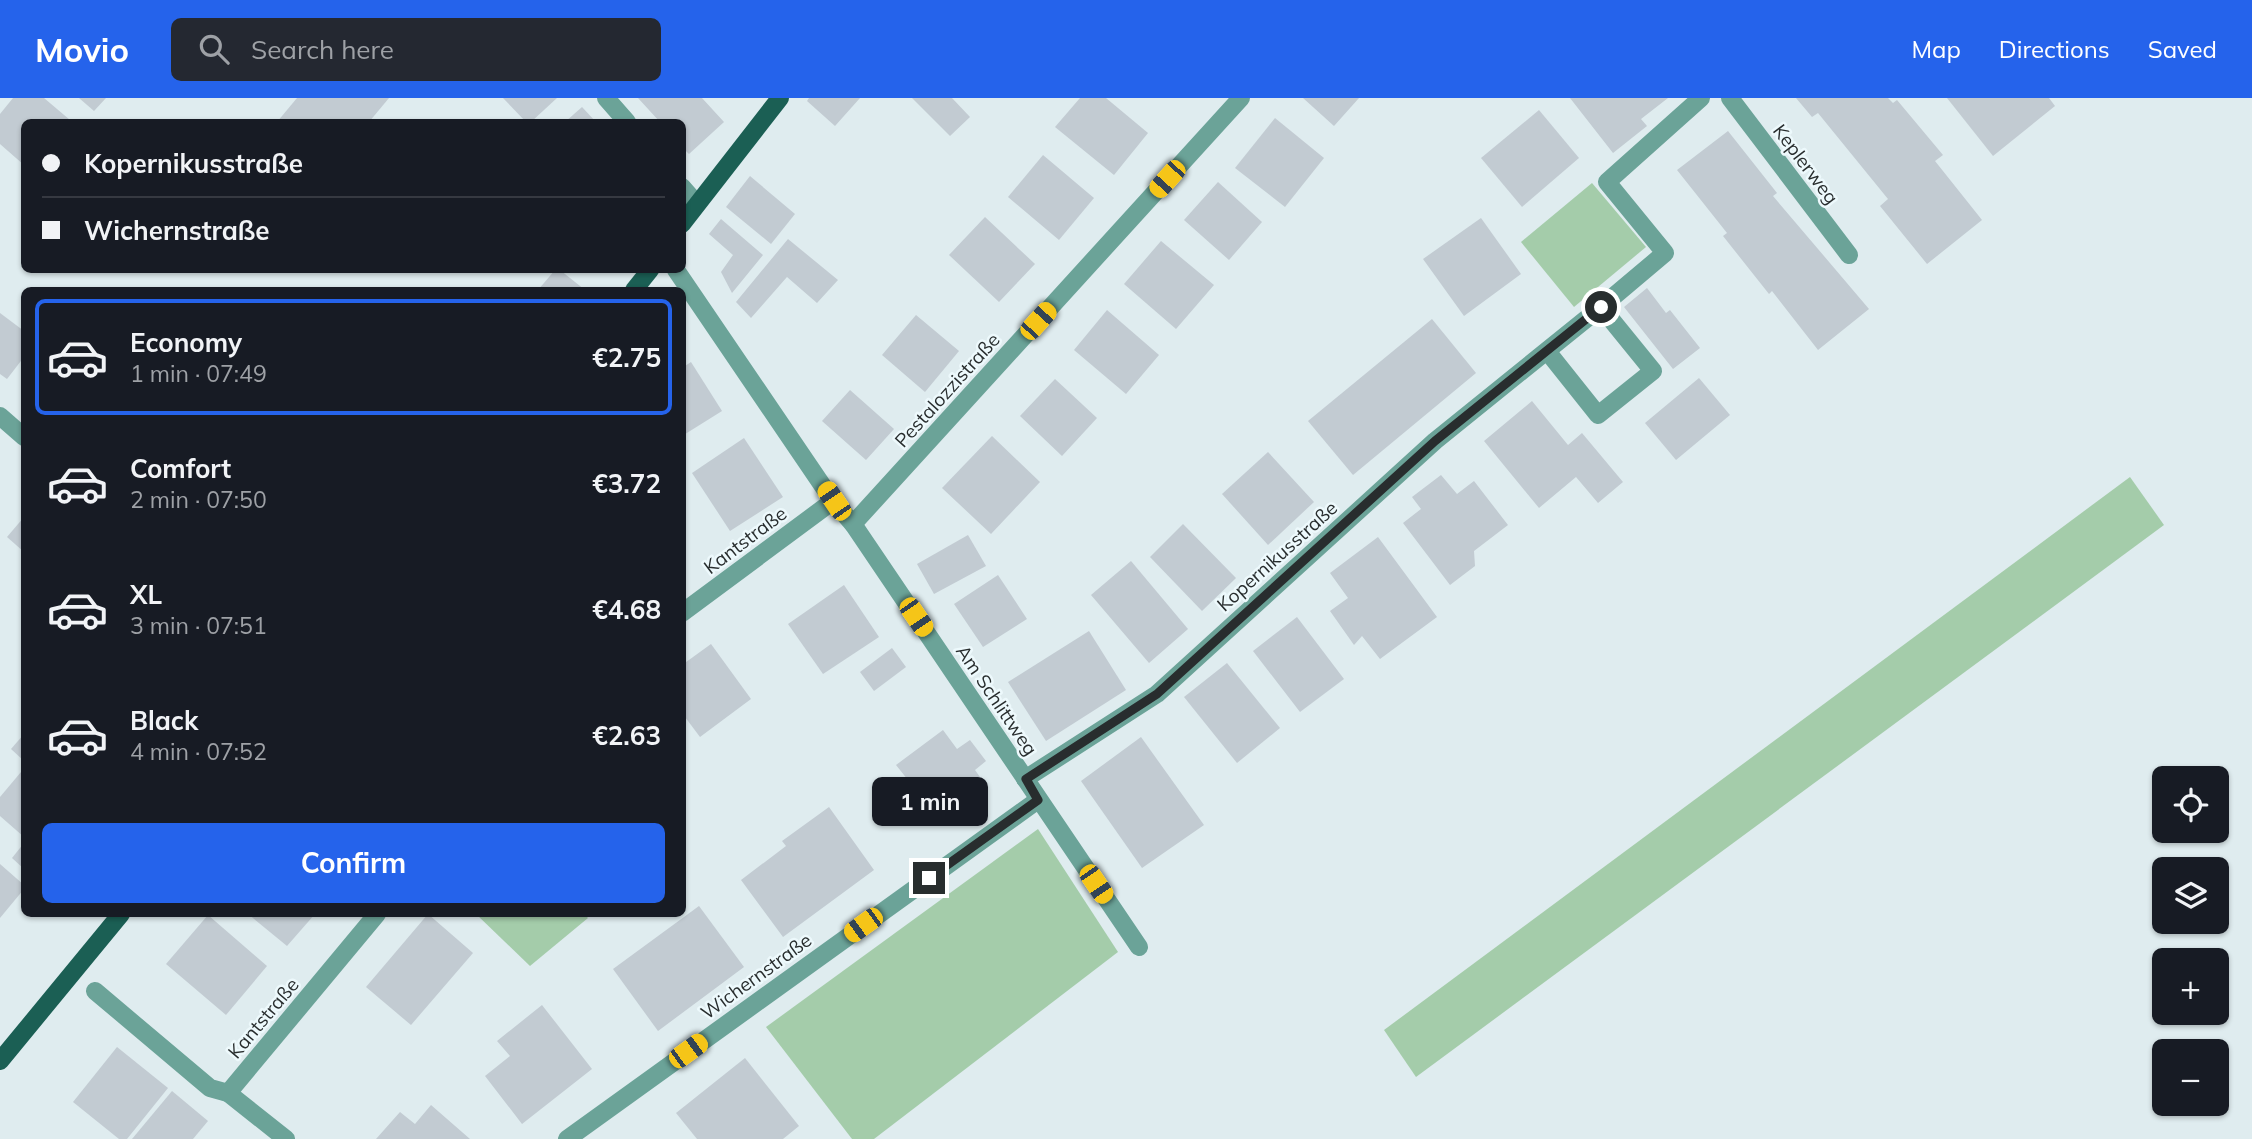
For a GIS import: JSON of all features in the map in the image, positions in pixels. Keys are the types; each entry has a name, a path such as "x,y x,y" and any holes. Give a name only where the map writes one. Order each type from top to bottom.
{"main road":[{"path":"686,219 780,98"},
{"path":"0,1061 119,917"}],"street":[{"path":"606,98 624,119"},
{"name":"Pestalozzistraße","path":"853,524 1241,98"},
{"name":"Kopernikusstraße","path":"1026,779 1157,694 1435,441 1665,253 1607,182 1701,98"},
{"name":"Keplerweg","path":"1730,98 1849,255"},
{"path":"686,192 697,204"},
{"name":"Am Schlittweg","path":"678,273 834,501 853,524 1139,947"},
{"path":"1547,351 1598,415 1653,371 1601,307"},
{"path":"0,416 21,434"},
{"name":"Kantstraße","path":"686,610 834,501"},
{"name":"Wichernstraße","path":"567,1139 1038,800"},
{"name":"Kantstraße","path":"229,1093 375,917"},
{"path":"95,990 210,1088 229,1093 286,1139"}],"green space":[{"path":"1592,183 1646,247 1574,307 1521,242"},
{"path":"2130,477 2164,525 1416,1077 1384,1030"},
{"path":"1038,829 1118,952 874,1139 852,1139 766,1027"},
{"path":"479,917 588,918 530,966"}],"building":[{"path":"13,98 44,98 69,119 21,119 21,162 0,144 0,114"},
{"path":"79,98 106,98 94,111"},
{"path":"297,98 389,98 372,119 280,119"},
{"path":"503,98 557,98 534,119 523,119"},
{"path":"638,98 702,98 724,122 689,154 686,151 686,119 657,119"},
{"path":"809,98 860,98 835,126 807,101"},
{"path":"912,98 952,98 970,117 950,136"},
{"path":"1080,98 1106,98 1148,133 1114,175 1055,127"},
{"path":"1303,98 1359,98 1334,126"},
{"path":"1570,98 1668,98 1641,119 1647,126 1613,153"},
{"path":"1796,98 1888,98 1893,103 1897,100 1943,155 1935,161 1982,220 1927,264 1880,206 1888,199 1818,113 1812,117"},
{"path":"1947,98 2049,98 2055,106 1993,156"},
{"path":"582,107 593,119 568,119"},
{"path":"1539,110 1579,158 1522,207 1481,158"},
{"path":"1275,118 1324,158 1285,207 1235,168"},
{"path":"1728,131 1777,193 1773,196 1869,309 1818,350 1772,291 1769,294 1723,236 1727,233 1677,170"},
{"path":"1043,155 1094,198 1059,240 1008,197"},
{"path":"750,176 795,214 771,244 726,207"},
{"path":"1218,182 1262,222 1229,260 1184,220"},
{"path":"985,217 1035,264 999,302 949,255"},
{"path":"1481,218 1521,274 1464,316 1423,259"},
{"path":"721,219 763,255 732,293 721,272 733,255 709,234"},
{"path":"788,239 838,280 817,303 787,277 751,318 736,302"},
{"path":"1161,241 1214,285 1176,329 1124,284"},
{"path":"552,273 564,273 581,287 541,287"},
{"path":"1647,288 1666,313 1670,310 1700,348 1673,369 1624,307"},
{"path":"1107,310 1159,355 1126,394 1074,350"},
{"path":"0,313 21,329 21,361 7,379 0,374"},
{"path":"916,315 959,351 925,392 882,355"},
{"path":"1432,319 1476,373 1353,475 1308,421"},
{"path":"691,362 722,411 686,434 686,365"},
{"path":"1699,378 1730,415 1676,460 1645,423"},
{"path":"1055,379 1097,418 1062,456 1020,416"},
{"path":"850,390 894,429 866,460 822,421"},
{"path":"1532,401 1568,445 1582,433 1623,482 1598,503 1576,477 1539,508 1484,441"},
{"path":"992,436 1040,482 991,534 942,488"},
{"path":"744,438 783,497 730,531 692,473"},
{"path":"1268,452 1314,502 1268,545 1222,494"},
{"path":"1441,475 1457,494 1474,481 1508,525 1474,551 1475,566 1450,585 1403,523 1421,509 1412,497"},
{"path":"21,521 21,549 7,537"},
{"path":"1183,524 1236,578 1202,611 1150,557"},
{"path":"968,535 986,566 934,594 917,564"},
{"path":"1378,537 1437,617 1380,659 1362,636 1354,645 1330,611 1348,598 1330,573"},
{"path":"1131,561 1188,629 1149,663 1091,595"},
{"path":"998,575 1027,619 983,647 954,604"},
{"path":"844,585 879,637 823,674 788,624"},
{"path":"1297,617 1344,679 1300,712 1253,651"},
{"path":"1089,631 1126,690 1046,741 1008,682"},
{"path":"711,644 751,699 700,737 686,718 686,662"},
{"path":"892,648 906,667 874,691 860,672"},
{"path":"1227,663 1280,728 1237,763 1184,697"},
{"path":"943,730 957,749 970,740 986,761 975,770 987,787 938,824 923,804 918,808 901,785 908,780 896,765"},
{"path":"21,737 21,758 11,749"},
{"path":"1141,737 1204,825 1142,868 1081,781"},
{"path":"21,772 21,834 0,816 0,797"},
{"path":"829,807 874,870 783,937 741,880 786,846 782,841"},
{"path":"21,847 21,866 12,858"},
{"path":"0,864 21,882 21,893 0,918"},
{"path":"699,906 744,967 658,1031 613,969"},
{"path":"206,917 210,917 267,966 226,1015 166,964"},
{"path":"252,917 312,917 287,946"},
{"path":"425,917 431,917 473,953 411,1025 366,987"},
{"path":"542,1005 592,1069 522,1124 485,1076 510,1056 497,1041"},
{"path":"117,1047 168,1088 127,1139 119,1139 73,1102"},
{"path":"745,1058 799,1126 783,1139 697,1139 676,1113"},
{"path":"172,1091 208,1121 193,1139 132,1139"},
{"path":"431,1105 470,1139 376,1139 400,1112 415,1124"}],"route":[{"path":"929,878 1038,800 1026,779 1157,694 1435,441 1601,307"}]}
